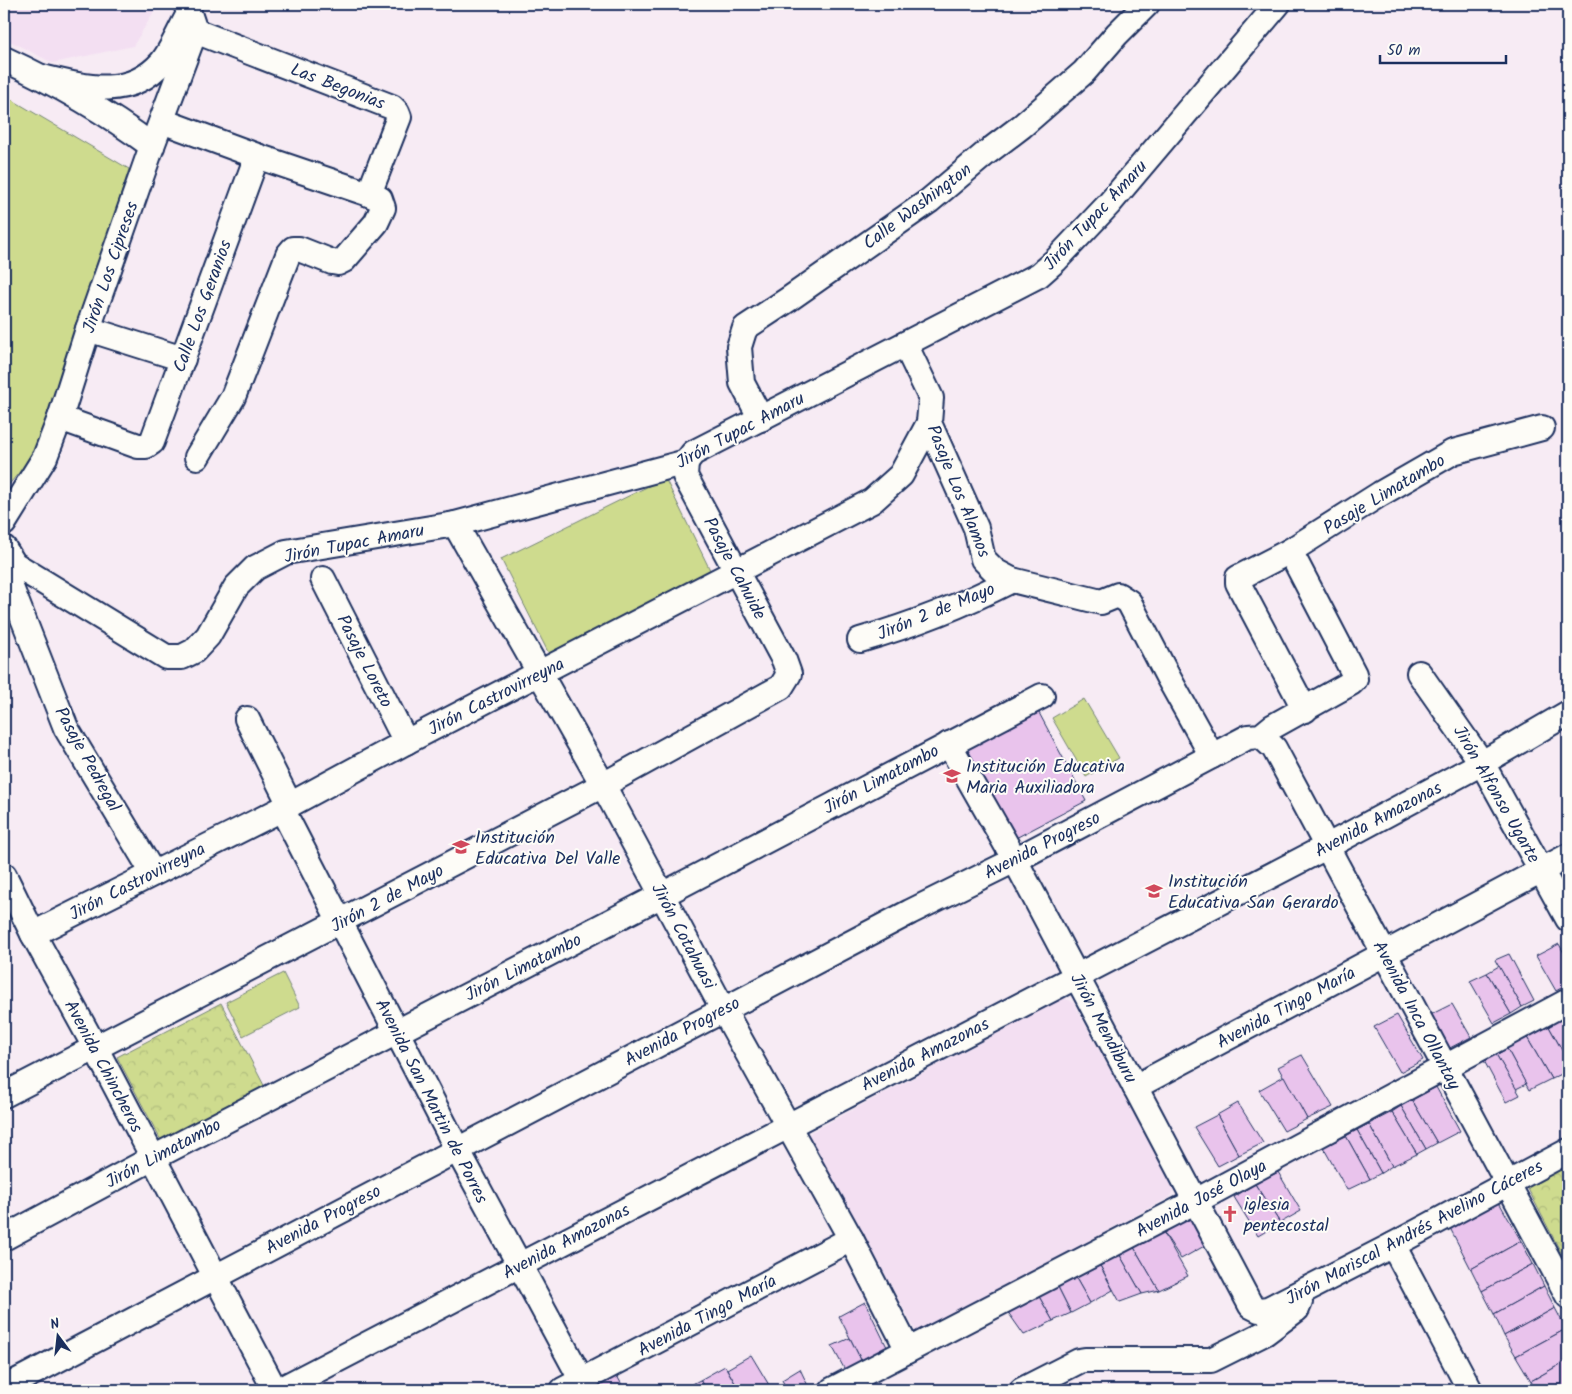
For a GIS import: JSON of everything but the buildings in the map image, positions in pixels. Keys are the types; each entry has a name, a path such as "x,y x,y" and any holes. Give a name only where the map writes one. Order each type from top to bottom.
{"street":[{"name":"Calle Washington","path":"761,419 742,383 739,347 745,328 790,299 928,202 1022,126 1084,72 1117,34 1147,4"},
{"name":"Jirón Tupac Amaru","path":"8,573 166,657 182,657 194,651 208,636 236,587 255,568 286,552 455,524 686,462 694,453 1039,275 1110,204 1278,4"},
{"path":"42,77 82,86 102,88 123,86 145,76 162,61 190,16"},
{"name":"Jirón Los Cipreses","path":"4,523 45,457 60,418 88,329 162,121 190,16"},
{"name":"Las Begonias","path":"190,16 392,107 398,112 398,117 369,194"},
{"path":"4,59 42,77 101,111 152,146"},
{"path":"162,121 369,194 380,199 383,208 376,223 344,260 338,263 298,249 293,249 288,254 233,396 197,457"},
{"name":"Calle Los Geranios","path":"60,418 138,446 146,446 152,442 257,156"},
{"path":"88,329 183,359"},
{"name":"Pasaje Los Alamos","path":"905,344 931,398 928,423 976,528 983,559 995,571 1012,580 1102,602 1118,595 1130,602 1168,677 1212,756"},
{"name":"Jirón Castrovirreyna","path":"33,934 286,807 406,742 872,501 901,474 928,423"},
{"name":"Pasaje Limatambo","path":"1305,710 1238,583 1238,578 1290,551 1380,494 1453,452 1542,428"},
{"name":"Pasaje Cahuide","path":"686,462 685,476 784,660 789,674"},
{"name":"Jirón Cotahuasi","path":"455,524 603,785 786,1126 851,1240 908,1350"},
{"name":"Avenida Progreso","path":"4,1388 910,912 1015,860 1248,737 1262,736 1272,727 1351,683 1355,679 1354,674 1290,551"},
{"name":"Pasaje Pedregal","path":"8,573 66,728 152,873"},
{"name":"Pasaje Loreto","path":"323,579 406,742"},
{"name":"Jirón 2 de Mayo","path":"860,640 890,632 981,596 1012,580"},
{"name":"Jirón Alfonso Ugarte","path":"1420,673 1482,763 1568,919"},
{"name":"Jirón 2 de Mayo","path":"4,1096 603,785 781,687 789,674"},
{"name":"Jirón Limatambo","path":"4,1238 153,1158 1042,696"},
{"name":"Avenida Amazonas","path":"277,1390 1326,847 1482,763 1568,713"},
{"name":"Avenida San Martin de Porres","path":"247,719 340,922 519,1266 577,1387"},
{"name":"Avenida Inca Ollantay","path":"1262,736 1274,748 1568,1295"},
{"name":"Jirón Mendiburu","path":"949,744 1015,860 1252,1306 1260,1310"},
{"name":"Avenida Tingo María","path":"1136,1087 1568,856"},
{"name":"Avenida Chincheros","path":"4,875 33,934 277,1390"},
{"name":"Avenida José Olaya","path":"832,1390 1196,1201 1568,1001"},
{"name":"Jirón Mariscal Andrés Avelino Cáceres","path":"1260,1310 1268,1309 1299,1294 1568,1151"},
{"name":"Avenida Tingo María","path":"577,1387 851,1240"},
{"path":"1392,1245 1470,1390"},
{"path":"1022,1390 1079,1361 1085,1360 1215,1359 1265,1333 1297,1309 1300,1302 1299,1294"}],"shaded area":[{"path":"4,4 159,4 133,46 53,63 4,38"},
{"path":"1064,998 1073,1002 1174,1187 1170,1197 917,1333 809,1136 811,1132"}],"green space":[{"path":"4,95 129,169 44,440 38,451 4,490"},
{"path":"665,478 712,574 549,654 501,559"},
{"path":"1084,699 1119,758 1086,777 1052,718"},
{"path":"283,973 300,1007 243,1036 226,1002"},
{"path":"221,1003 269,1095 166,1150 117,1057"},
{"path":"1568,1164 1568,1266 1527,1187"}],"place":[{"name":"Institución Educativa Maria Auxiliadora","path":"952,776"},
{"name":"Institución Educativa Del Valle","path":"461,847"},
{"name":"Institución Educativa San Gerardo","path":"1154,891"},
{"name":"iglesia pentecostal","path":"1230,1214"}]}
